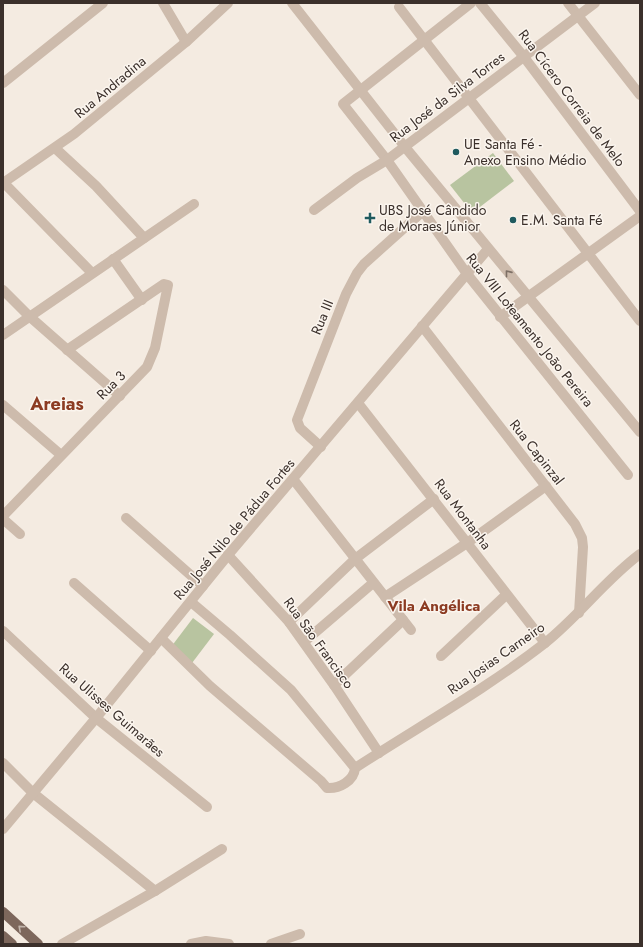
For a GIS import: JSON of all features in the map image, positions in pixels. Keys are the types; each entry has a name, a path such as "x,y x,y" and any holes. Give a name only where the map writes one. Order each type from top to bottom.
{"main road":[{"path":"3,912 38,944"},
{"path":"3,936 12,944"}],"street":[{"path":"3,83 103,3"},
{"path":"163,3 186,42"},
{"name":"Rua Andradina","path":"3,183 74,134 186,42 228,3"},
{"path":"292,3 488,249 640,432"},
{"path":"360,90 471,3"},
{"name":"Rua Cícero Correia de Melo","path":"480,3 524,57 640,211"},
{"path":"568,3 579,15 640,95"},
{"name":"Rua José da Silva Torres","path":"314,210 357,178 387,160 595,3"},
{"path":"399,7 587,254 640,321"},
{"name":"Rua VIII Loteamento João Pereira","path":"360,90 343,104 387,160 466,274 628,475"},
{"path":"55,148 96,186 144,238"},
{"path":"3,183 92,273"},
{"path":"3,335 194,204"},
{"name":"Rua III","path":"321,447 300,428 297,420 346,294 357,273 364,264 422,212"},
{"path":"500,317 529,298 640,216"},
{"name":"Rua José Nilo de Pádua Fortes","path":"3,829 228,556 488,249"},
{"path":"68,350 142,300 113,259"},
{"name":"Rua 3","path":"3,516 141,374 151,360 168,287 167,284 164,284 142,300"},
{"path":"3,290 120,396"},
{"name":"Rua Capinzal","path":"422,326 575,524 582,538 583,547 579,613"},
{"name":"Rua Montanha","path":"358,403 434,498 506,595 545,643"},
{"path":"3,405 61,456"},
{"path":"293,479 411,630"},
{"path":"385,597 467,543 546,486"},
{"path":"289,622 355,559 434,498"},
{"path":"126,518 203,586"},
{"path":"3,519 20,534"},
{"name":"Rua Josias Carneiro","path":"161,638 210,686 318,778 327,788 334,789 349,781 354,774 355,768 506,671 545,643 579,613 619,572 640,554"},
{"name":"Rua São Francisco","path":"228,556 289,622 334,685 379,753"},
{"path":"74,582 151,651"},
{"path":"304,642 373,583"},
{"path":"441,656 506,595"},
{"path":"191,602 291,690 355,768"},
{"path":"334,685 403,620"},
{"name":"Rua Ulisses Guimarães","path":"3,631 96,718 207,807"},
{"path":"3,763 33,793 155,891"},
{"path":"62,944 155,891 222,849"},
{"path":"271,944 300,934"},
{"path":"191,944 206,942 229,944"}],"green space":[{"path":"493,153 514,181 472,213 450,185"},
{"path":"193,618 214,634 192,663 171,647"}],"place":[{"name":"UE Santa Fé - Anexo Ensino Médio","path":"456,152"},
{"name":"UBS José Cândido de Moraes Júnior","path":"370,218"},
{"name":"E.M. Santa Fé","path":"513,220"}],"district":[{"name":"Areias","path":"57,404"},
{"name":"Vila Angélica","path":"434,606"}]}
